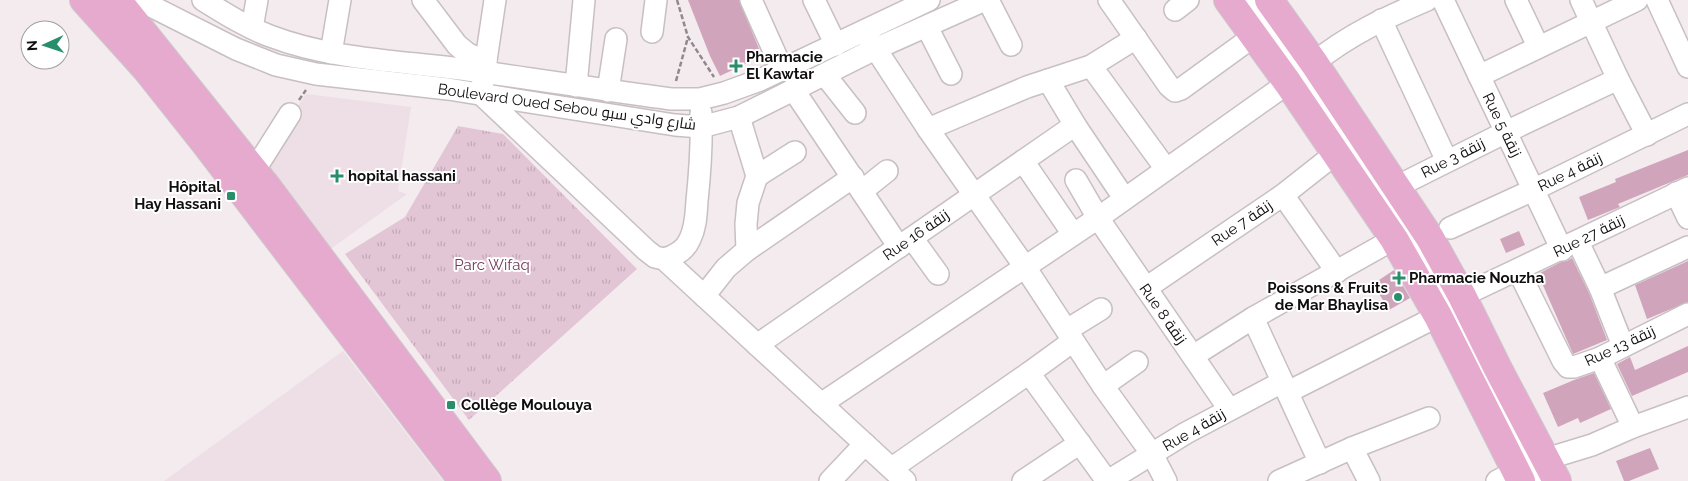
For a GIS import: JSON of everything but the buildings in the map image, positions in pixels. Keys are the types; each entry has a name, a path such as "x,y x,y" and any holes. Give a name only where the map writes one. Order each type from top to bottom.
{"main road":[{"path":"84,0 245,178"},
{"path":"117,0 245,178 302,252 487,481"},
{"path":"1228,0 1288,83 1394,239 1533,476"},
{"path":"1270,0 1430,238 1462,296 1497,367 1533,476"},
{"path":"302,252 463,481"}],"street":[{"name":"Boulevard Oued Sebou شارع وادي سبو","path":"139,0 236,49 276,65 316,74 481,94 675,125 701,127 739,117 825,75 870,40 929,0"},
{"name":"Boulevard Oued Sebou شارع وادي سبو","path":"203,0 268,36 303,47 332,53 486,67 576,86 671,99 700,99 724,93 760,80 836,45 870,40 927,27 987,0"},
{"path":"252,28 257,0"},
{"path":"332,53 340,0"},
{"path":"423,0 457,45 486,67"},
{"path":"495,0 481,94 655,257 664,259 675,256 682,251 690,240 694,227 700,176 700,99"},
{"path":"576,86 584,0"},
{"path":"652,32 656,0"},
{"path":"751,0 782,69"},
{"path":"814,0 836,45"},
{"path":"987,0 1011,45"},
{"path":"1109,0 1169,86 1175,91 1181,89 1254,36"},
{"path":"1242,0 1336,134 1430,285 1533,476"},
{"path":"1250,0 1342,132 1435,279 1533,476"},
{"path":"1314,63 1351,36 1381,20 1427,0"},
{"name":"Rue 5 زنقة","path":"1443,0 1533,190 1600,288 1623,346"},
{"path":"1516,0 1538,46"},
{"path":"1581,0 1646,135"},
{"path":"1479,76 1637,0"},
{"path":"1657,0 1688,67"},
{"path":"1381,20 1447,161"},
{"path":"927,27 951,74"},
{"path":"928,129 1027,87 1091,66 1136,38"},
{"path":"608,91 616,39"},
{"path":"870,40 928,129 1025,267 1103,386 1152,454 1166,481"},
{"path":"1091,66 1166,169"},
{"path":"825,75 855,113"},
{"name":"Rue 3 زنقة","path":"1396,187 1618,79"},
{"path":"1048,80 1075,125 1124,198"},
{"path":"821,404 1098,218 1288,83"},
{"path":"793,89 857,184 906,242 938,274"},
{"path":"245,178 290,114"},
{"name":"Rue 4 زنقة","path":"1450,228 1533,190 1688,114"},
{"path":"739,117 757,176 748,203 746,250"},
{"name":"Rue 16 زنقة","path":"757,345 1075,125"},
{"path":"757,176 795,152"},
{"name":"Rue 7 زنقة","path":"1146,288 1283,195 1335,154"},
{"path":"1023,161 1073,234"},
{"path":"704,296 726,268 746,250 857,184 887,171"},
{"name":"Rue 8 زنقة","path":"1076,180 1098,218 1229,409"},
{"path":"1682,191 1688,218"},
{"name":"Rue 27 زنقة","path":"1462,296 1682,191"},
{"path":"1283,195 1337,272"},
{"path":"1193,356 1253,318 1394,239"},
{"path":"1600,288 1688,248"},
{"path":"664,259 899,475 1029,373 1101,309"},
{"name":"Rue 13 زنقة","path":"1518,270 1563,361 1568,367 1574,367 1600,358 1688,314"},
{"name":"Rue 4 زنقة","path":"1108,481 1229,409 1285,387 1438,316"},
{"path":"1253,318 1320,462"},
{"path":"1600,358 1633,427"},
{"path":"1103,386 1137,362"},
{"path":"1029,373 1108,481"},
{"path":"1533,476 1592,445 1633,427 1686,413"},
{"path":"1278,481 1352,448 1429,418"},
{"path":"1035,478 1080,443"},
{"path":"830,481 865,444"},
{"path":"1352,448 1369,481"}],"path":[{"path":"678,0 688,37 724,93"},
{"path":"671,99 688,37"}],"shaded area":[{"name":"hopital hassani","path":"306,94 411,107 398,191 407,194 329,250 262,160"},
{"path":"343,351 443,481 164,481"}],"green space":[{"name":"Parc Wifaq","path":"458,126 503,134 637,269 469,420 345,254 405,217"}],"place":[{"name":"Pharmacie El Kawtar","path":"736,66"},
{"name":"hopital hassani","path":"337,176"},
{"name":"Hôpital Hay Hassani","path":"231,196"},
{"name":"Pharmacie Nouzha","path":"1399,278"},
{"name":"Poissons & Fruits de Mar Bhaylisa","path":"1398,297"},
{"name":"Collège Moulouya","path":"451,405"}]}
